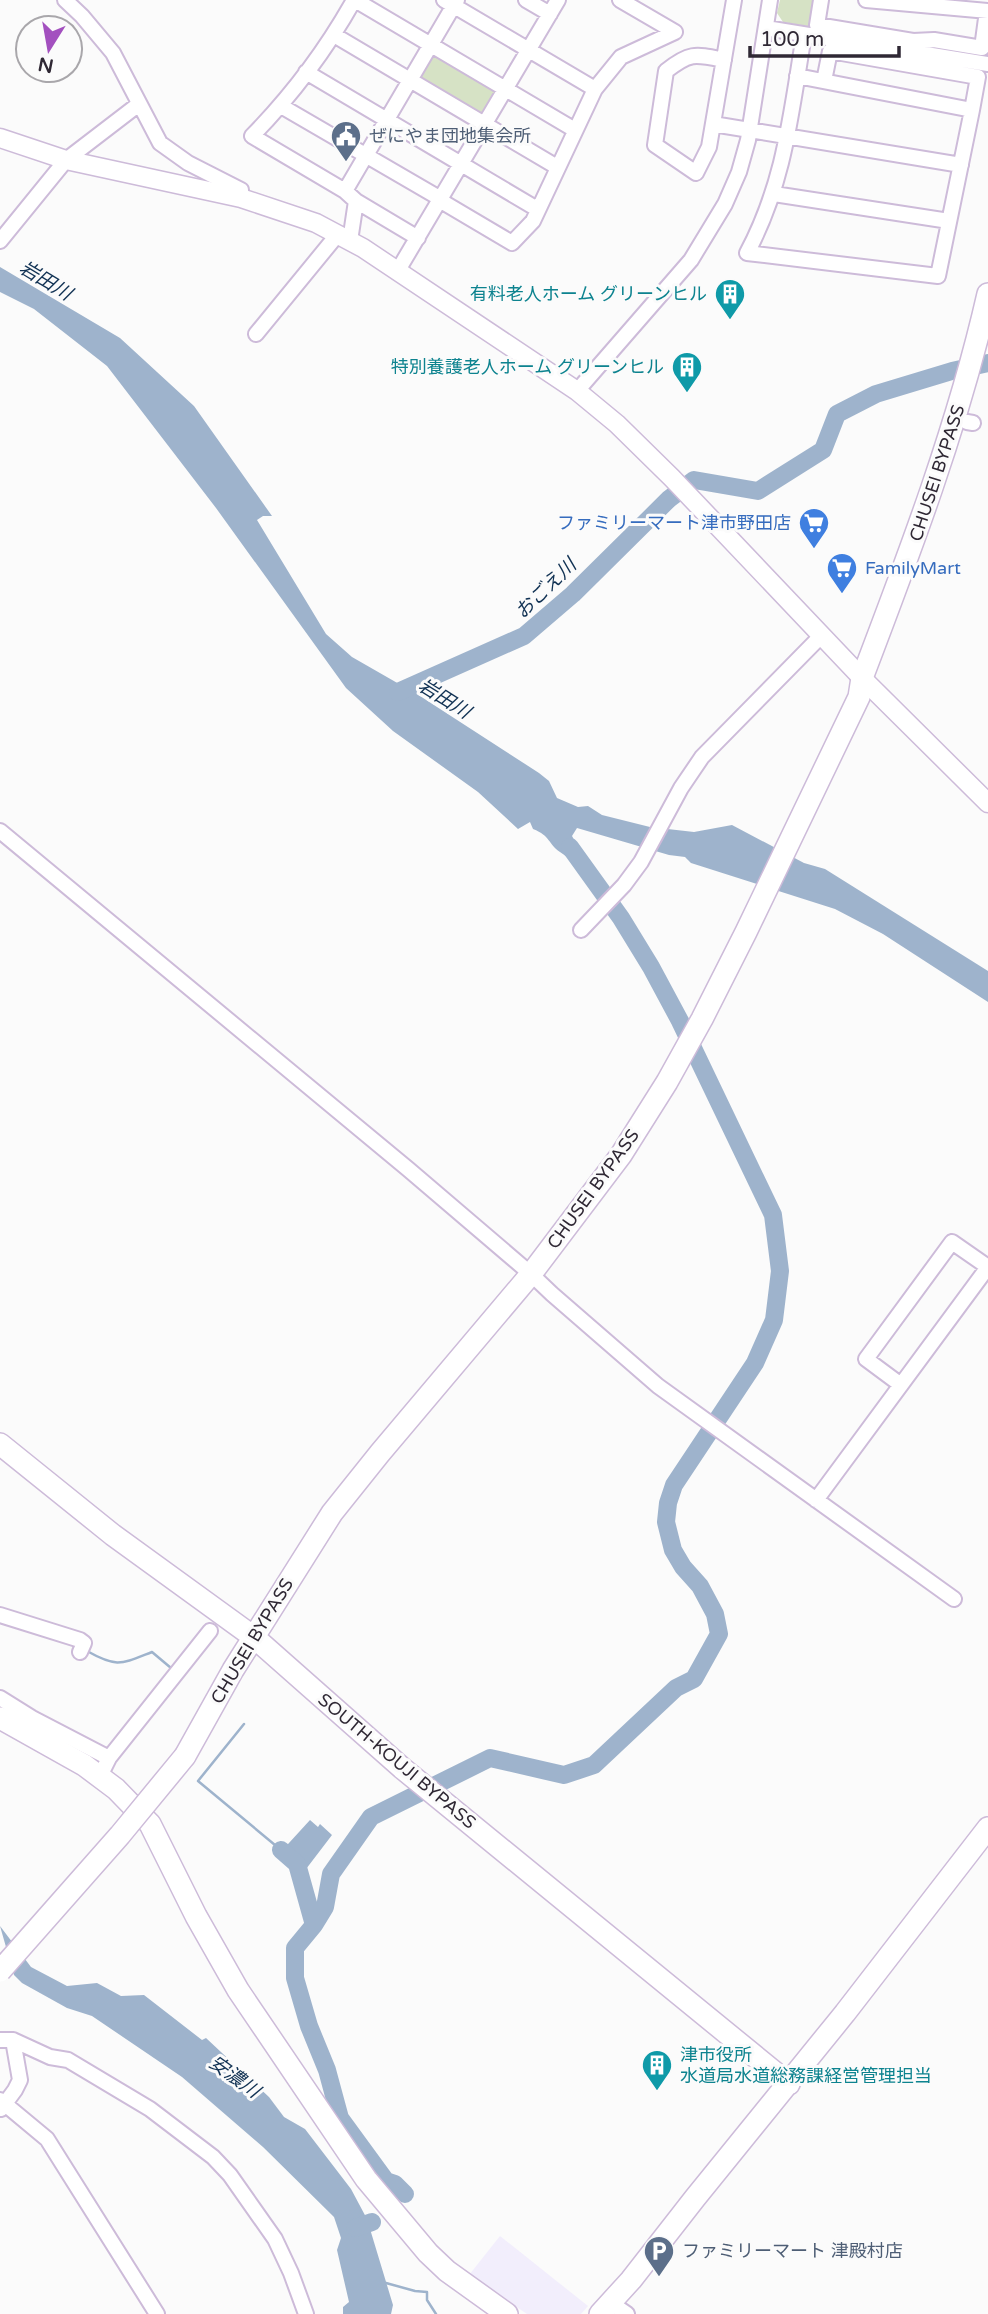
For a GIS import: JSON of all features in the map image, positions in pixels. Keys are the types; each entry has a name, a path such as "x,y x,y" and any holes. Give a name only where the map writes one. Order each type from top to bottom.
{"highway":[{"name":"CHUSEI BYPASS","path":"0,1971 120,1835 185,1756 217,1696 332,1513 531,1274 621,1155 667,1082 746,932 859,696 862,678 966,418 988,294"},
{"name":"SOUTH-KOUJI BYPASS","path":"0,1444 113,1535 255,1638 402,1768 789,2084"},
{"path":"0,1718 68,1755 104,1767 150,1824 196,1916 238,1990 366,2179 428,2253 447,2271 507,2314"},
{"path":"613,2310 789,2084 985,1840"}],"main road":[{"path":"0,138 66,160 241,198 293,214 344,238 576,391 617,424 672,478 862,678 988,803"}],"street":[{"path":"65,0 113,53 160,143 188,163 241,190 241,198"},
{"path":"418,238 252,136 281,106 334,35 354,0 575,130"},
{"path":"526,0 550,14"},
{"path":"397,272 558,0"},
{"path":"281,106 512,243 533,221 594,89 621,57 675,32 620,0"},
{"path":"724,60 695,54 666,71 655,145 696,173 709,146 724,60 734,0"},
{"path":"576,391 704,243 725,204 739,172 748,140 770,0"},
{"path":"821,0 817,25 913,41 934,40 982,48 987,11 866,0"},
{"path":"345,191 431,46 452,2 594,89"},
{"path":"766,28 988,64"},
{"path":"804,34 774,194 747,253 938,276 978,77 830,51 824,81"},
{"path":"334,35 558,167"},
{"path":"306,72 538,208"},
{"path":"797,76 972,110"},
{"path":"0,241 66,160 139,103"},
{"path":"713,124 961,164"},
{"path":"774,194 949,221"},
{"path":"256,334 344,238 356,201"},
{"path":"581,930 624,885 644,858 681,788 702,757 822,635"},
{"path":"0,831 408,1169 658,1386 954,1599"},
{"path":"816,1500 901,1385 988,1267 952,1242 866,1359 901,1385"},
{"path":"0,1615 45,1628 82,1648"},
{"path":"0,1698 104,1767 210,1631"},
{"path":"6,2040 20,2080 1,2105 47,2139 157,2314"},
{"path":"6,2040 50,2057 68,2060 150,2109 213,2157 230,2175 275,2238 306,2314"}],"shaded area":[{"path":"500,2236 588,2306 581,2314 527,2314 469,2275"}],"green space":[{"path":"780,0 817,0 813,27 783,22 777,13"},
{"path":"437,53 496,89 497,94 484,117 417,78 430,55"}],"water":[{"path":"0,267 120,338 194,406 272,516 263,516 257,520 326,634 352,657 420,696 539,773 549,781 557,798 578,807 588,806 602,815 650,827 694,832 732,825 804,863 825,869 988,971 988,1002 883,934 835,909 691,863 685,857 669,855 577,828 572,836 587,876 543,834 533,829 530,822 518,829 478,792 393,731 346,688 216,508 107,366 34,309 0,292"},
{"path":"310,1820 318,1827 320,1824 332,1835 303,1873 309,1886 301,1889 290,1865 278,1855"},
{"name":"安濃川","path":"0,1926 31,1967 67,1986 97,1983 121,1996 144,1995 202,2040 206,2038 269,2097 284,2117 305,2129 351,2189 367,2219 393,2305 391,2314 343,2314 343,2307 349,2302 337,2250 341,2238 334,2217 263,2147 182,2077 92,2016 67,2008 22,1983 14,1975"}],"waterway":[{"name":"おごえ川","path":"398,692 524,636 573,594 669,499 694,480 758,491 823,450 837,414 876,394 988,363"},
{"path":"314,1925 325,1907 331,1874 371,1817 490,1758 564,1775 594,1765 676,1688 694,1679 719,1634 715,1614 700,1586 683,1567 673,1550 666,1522 668,1503 674,1485 755,1363 774,1320 780,1271 773,1215 680,1021 651,967 621,918 570,847"},
{"path":"87,1651 113,1662 152,1652 171,1668"},
{"path":"244,1724 198,1781 281,1850"},
{"path":"281,1850 297,1864 314,1925 295,1948 295,1978 309,2026 327,2070 340,2118 386,2181 395,2184 405,2194"},
{"path":"355,2228 372,2222"},
{"path":"386,2283 427,2292 427,2300 436,2314"}],"place":[{"name":"ぜにやま団地集会所","path":"346,163"},
{"name":"有料老人ホーム グリーンヒル","path":"730,321"},
{"name":"特別養護老人ホーム グリーンヒル","path":"687,394"},
{"name":"ファミリーマート津市野田店","path":"814,550"},
{"name":"FamilyMart","path":"842,595"},
{"name":"津市役所 水道局水道総務課経営管理担当","path":"657,2092"},
{"name":"ファミリーマート 津殿村店","path":"659,2278"}],"water label":[{"name":"岩田川","path":"46,280"},
{"name":"岩田川","path":"445,698"}]}
